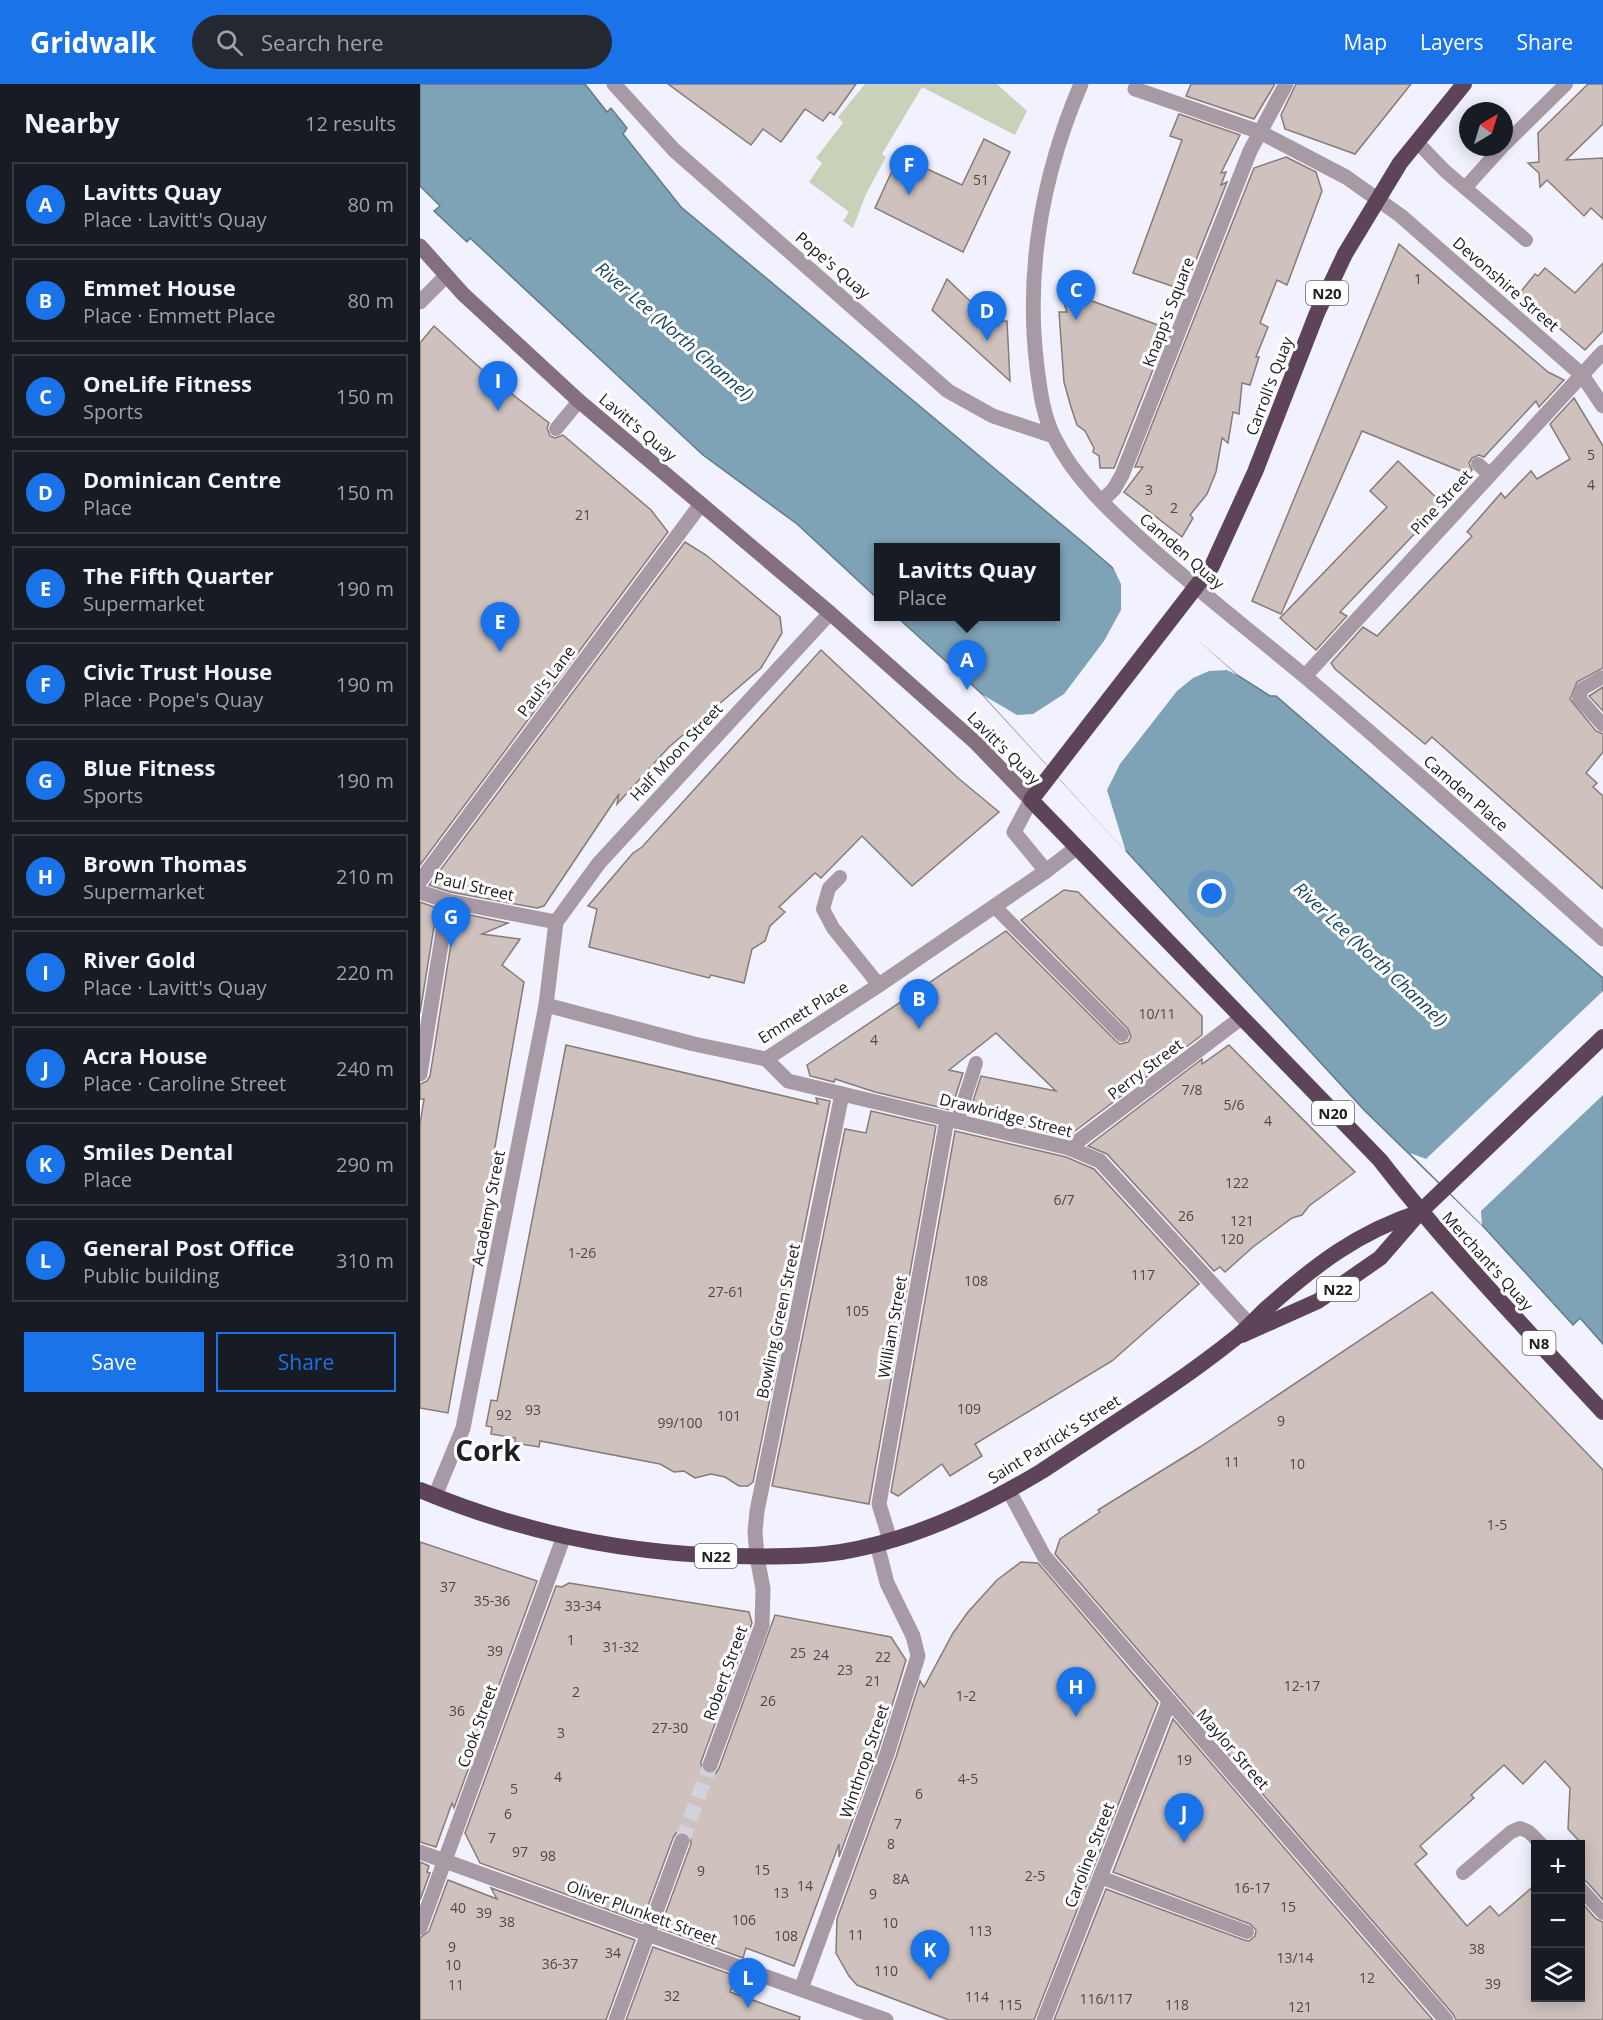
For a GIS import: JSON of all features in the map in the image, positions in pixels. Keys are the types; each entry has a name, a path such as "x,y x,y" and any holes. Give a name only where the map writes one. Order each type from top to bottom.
{"highway":[{"name":"N20","path":"1377,198 1417,142 1464,84"},
{"name":"Carroll's Quay","path":"1197,588 1230,530 1317,313 1345,254 1377,198"},
{"name":"N20","path":"1031,800 1197,588"},
{"name":"Lavitt's Quay","path":"1031,800 1380,1160 1420,1212"},
{"path":"1420,1212 1603,1037"},
{"name":"Saint Patrick's Street","path":"428,1493 509,1522 564,1536 643,1551 757,1557 841,1552 884,1542 926,1529 1009,1491 1236,1338 1318,1301 1352,1281 1380,1258 1420,1212"},
{"name":"Saint Patrick's Street","path":"1236,1338 1249,1324 1341,1248 1389,1222 1420,1212"},
{"name":"Merchant's Quay","path":"1420,1212 1603,1412"}],"main road":[{"name":"Lavitt's Quay","path":"420,246 446,276 579,400 830,613 976,743 1031,800"}],"street":[{"name":"Pope's Quay","path":"614,84 674,150 948,391 993,416 1053,436"},
{"name":"Camden Quay","path":"1081,84 1063,131 1048,181 1041,211 1033,278 1037,368 1044,408 1053,436 1075,471 1101,501 1197,588 1305,676"},
{"name":"Knapp's Square","path":"1101,501 1114,489 1127,464 1250,151 1286,84"},
{"name":"Devonshire Street","path":"1135,89 1260,132 1328,165 1377,198 1582,375 1603,406"},
{"path":"420,302 446,276"},
{"name":"Pine Street","path":"1305,676 1603,352"},
{"name":"Paul's Lane","path":"420,881 701,504"},
{"name":"Half Moon Street","path":"556,922 599,863 830,613"},
{"name":"Camden Place","path":"1305,676 1603,939"},
{"path":"1031,800 1014,832 1046,871"},
{"name":"Emmett Place","path":"546,1005 694,1044 766,1059 879,985 1076,848"},
{"name":"Paul Street","path":"420,892 448,901 556,922"},
{"path":"420,1074 448,901"},
{"name":"Academy Street","path":"428,1493 463,1428 546,1005 556,922"},
{"name":"Perry Street","path":"1069,1148 1241,1018"},
{"name":"Drawbridge Street","path":"766,1059 788,1081 1069,1148 1100,1161 1249,1324"},
{"name":"Bowling Green Street","path":"757,1557 755,1532 757,1511 787,1337 842,1094"},
{"name":"William Street","path":"884,1542 879,1504 952,1121"},
{"name":"Maylor Street","path":"1009,1491 1044,1557 1446,2020"},
{"name":"Cook Street","path":"420,1928 447,1861 564,1536"},
{"name":"Winthrop Street","path":"801,1989 883,1764 918,1656 912,1635 887,1583 884,1542"},
{"name":"Robert Street","path":"710,1765 762,1625 763,1589 757,1557"},
{"name":"Caroline Street","path":"1044,2020 1168,1702"},
{"path":"616,2020 682,1841"},
{"name":"Oliver Plunkett Street","path":"420,1852 801,1989 860,2014 886,2020"}],"lane":[{"path":"1513,136 1566,84"},
{"path":"1417,142 1465,188 1526,240"},
{"path":"1465,188 1494,156"},
{"path":"556,429 579,400"},
{"path":"1478,464 1490,475"},
{"path":"1603,678 1582,689 1579,698 1603,725"},
{"path":"840,878 829,888 823,909 833,928 879,985"},
{"path":"994,906 1122,1035"},
{"path":"952,1121 976,1064"},
{"path":"1463,1873 1510,1832 1520,1828 1529,1832 1536,1840"},
{"path":"1100,1877 1247,1932"},
{"path":"1585,1893 1603,1913"}],"green space":[{"path":"865,84 997,84 1027,111 1015,135 922,87 882,154 886,157 866,194 853,228 843,221 849,212 809,182 822,163 816,158 843,123 838,117"}],"water":[{"name":"River Lee (North Channel)","path":"420,84 585,84 607,112 611,108 627,128 623,134 681,207 1085,544 1237,675 1270,696 1276,696 1603,978 1603,1344 1580,1318 1573,1325 1482,1225 1364,1110 983,695 901,621 1060,621 1060,543 874,543 874,595 797,524 703,455 470,238 467,242 434,211 440,206 420,186"}],"pier":[{"path":"1111,563 1237,675 1227,670 1209,671 1193,678 1177,691 1120,764 1107,790 1126,852 983,695 1017,715 1033,714 1064,694 1104,641 1121,610 1121,584"},
{"path":"1603,991 1603,1095 1481,1211 1482,1225 1410,1153 1426,1159"}],"building":[{"path":"668,84 856,84 834,115 830,112 823,121 805,109 781,142 763,129 751,145"},
{"path":"1191,84 1275,84 1254,119 1186,96"},
{"path":"1296,84 1411,84 1355,154 1285,129 1281,115"},
{"path":"1588,84 1603,84 1603,124 1566,160 1603,158 1603,219 1591,208 1584,216 1547,180 1540,187 1539,173 1528,163 1539,162 1538,133"},
{"path":"1179,114 1240,135 1221,173 1226,172 1221,185 1227,182 1184,290 1133,273 1182,140 1170,136"},
{"path":"984,139 1010,152 963,252 875,208 899,156 962,185"},
{"path":"1286,157 1316,172 1322,191 1287,285 1277,280 1260,323 1268,327 1256,357 1259,357 1250,385 1242,383 1239,414 1233,412 1228,443 1222,438 1216,472 1207,494 1190,515 1193,518 1182,537 1124,492 1143,467 1135,467 1254,168"},
{"path":"1399,244 1548,372 1564,380 1539,407 1536,401 1484,457 1479,455 1472,458 1469,463 1472,470 1468,474 1362,431 1281,614 1252,601"},
{"path":"1603,263 1603,331 1585,350 1519,294 1535,274 1538,276 1545,268 1575,293"},
{"path":"947,279 992,322 1007,321 1010,381 932,310"},
{"path":"1059,289 1169,329 1114,468 1100,468 1099,456 1093,452 1094,448 1085,431 1077,425 1071,407 1064,382 1059,312 1067,312"},
{"path":"434,326 489,376 549,423 547,428 550,436 555,438 563,435 651,510 668,532 420,865 420,343"},
{"path":"1574,398 1603,446 1603,668 1577,682 1570,699 1596,731 1603,734 1603,752 1586,773 1597,783 1593,787 1603,796 1603,889 1432,737 1425,744 1335,669 1331,663 1363,627 1377,636 1472,536 1467,532 1501,493 1505,498 1531,471 1537,479 1570,459 1550,424"},
{"path":"1398,461 1443,504 1340,612 1347,616 1316,650 1280,618 1387,507 1370,491"},
{"path":"685,542 706,555 780,617 782,633 761,668 669,747 617,804 619,794 544,906 537,908 450,892 429,885"},
{"path":"821,650 958,778 999,812 912,886 862,836 821,878 815,873 779,907 785,912 770,926 765,941 752,949 744,983 711,975 709,978 589,947 597,909 588,906 633,853 642,847"},
{"path":"1603,687 1603,711 1589,696"},
{"path":"1064,890 1078,892 1202,1016 1202,1035 1067,1137 969,1114 981,1076 1056,1091 996,1033 949,1070 963,1073 951,1110 875,1092 835,1079 834,1082 810,1076 807,1065 1006,931 1116,1041 1120,1044 1128,1042 1131,1037 1128,1029 1021,920"},
{"path":"420,902 437,908 420,1013"},
{"path":"456,912 508,923 482,934 520,939 502,965 524,982 448,1413 420,1408 420,1124 424,1099 420,1099 420,1084 427,1081 430,1076"},
{"path":"566,1045 818,1104 816,1098 830,1101 784,1328 776,1328 771,1334 774,1343 781,1345 753,1482 748,1486 739,1486 725,1477 711,1474 695,1478 684,1471 674,1472 660,1464 540,1441 539,1447 515,1443 515,1438 491,1434 492,1427 486,1426 491,1400 497,1401"},
{"path":"1229,1045 1355,1172 1309,1206 1302,1215 1292,1218 1253,1247 1225,1272 1220,1267 1214,1271 1107,1154 1088,1146 1202,1059 1202,1064"},
{"path":"871,1111 936,1126 869,1504 772,1486 845,1129 866,1133"},
{"path":"955,1131 1066,1157 1094,1169 1199,1284 1112,1361 975,1444 982,1456 950,1476 942,1464 898,1496 891,1492"},
{"path":"1432,1292 1603,1470 1603,1900 1585,1881 1585,1840 1578,1840 1568,1829 1570,1788 1545,1761 1523,1784 1504,1765 1471,1795 1474,1798 1420,1846 1427,1854 1415,1864 1467,1926 1490,1906 1499,1916 1531,1888 1531,2002 1585,2002 1585,1907 1596,1919 1603,1922 1603,2020 1456,2020 1055,1554 1060,1539 1100,1512 1098,1510 1200,1447"},
{"path":"420,1542 537,1581 454,1808 452,1803 436,1847 420,1842"},
{"path":"1021,1562 1038,1563 1158,1703 1034,2020 949,2020 857,1985 836,1953 837,1919 896,1757 920,1681 924,1687 953,1633 968,1612 997,1580"},
{"path":"569,1583 749,1612 752,1623 701,1762 702,1771 707,1774 716,1773 719,1768 775,1615 891,1637 906,1660 878,1751 839,1857 839,1844 794,1966 746,1948 743,1958 660,1928 691,1844 690,1835 685,1832 676,1833 673,1838 642,1922 480,1863 465,1833 556,1586 562,1587"},
{"path":"1173,1719 1433,2020 1054,2020 1106,1889 1244,1940 1249,1941 1255,1936 1256,1930 1250,1924 1113,1872"},
{"path":"420,1862 429,1866 427,1872 430,1873 420,1900"},
{"path":"448,1880 497,1899 491,1888 635,1940 606,2020 420,2020 420,1938 429,1931"},
{"path":"653,1947 736,1976 730,1992 800,2017 799,2020 626,2020"}],"tunnel":[{"path":"682,1841 710,1765"}],"place":[{"name":"Civic Trust House","path":"909,195"},
{"name":"OneLife Fitness","path":"1076,320"},
{"name":"Dominican Centre","path":"987,341"},
{"name":"River Gold","path":"498,411"},
{"name":"The Fifth Quarter","path":"500,652"},
{"name":"Lavitts Quay","path":"967,690"},
{"name":"Blue Fitness","path":"451,947"},
{"name":"Emmet House","path":"919,1029"},
{"name":"Brown Thomas","path":"1076,1717"},
{"name":"Acra House","path":"1184,1843"},
{"name":"Smiles Dental","path":"930,1980"},
{"name":"General Post Office","path":"748,2008"}],"district":[{"name":"Cork","path":"488,1450"}]}
